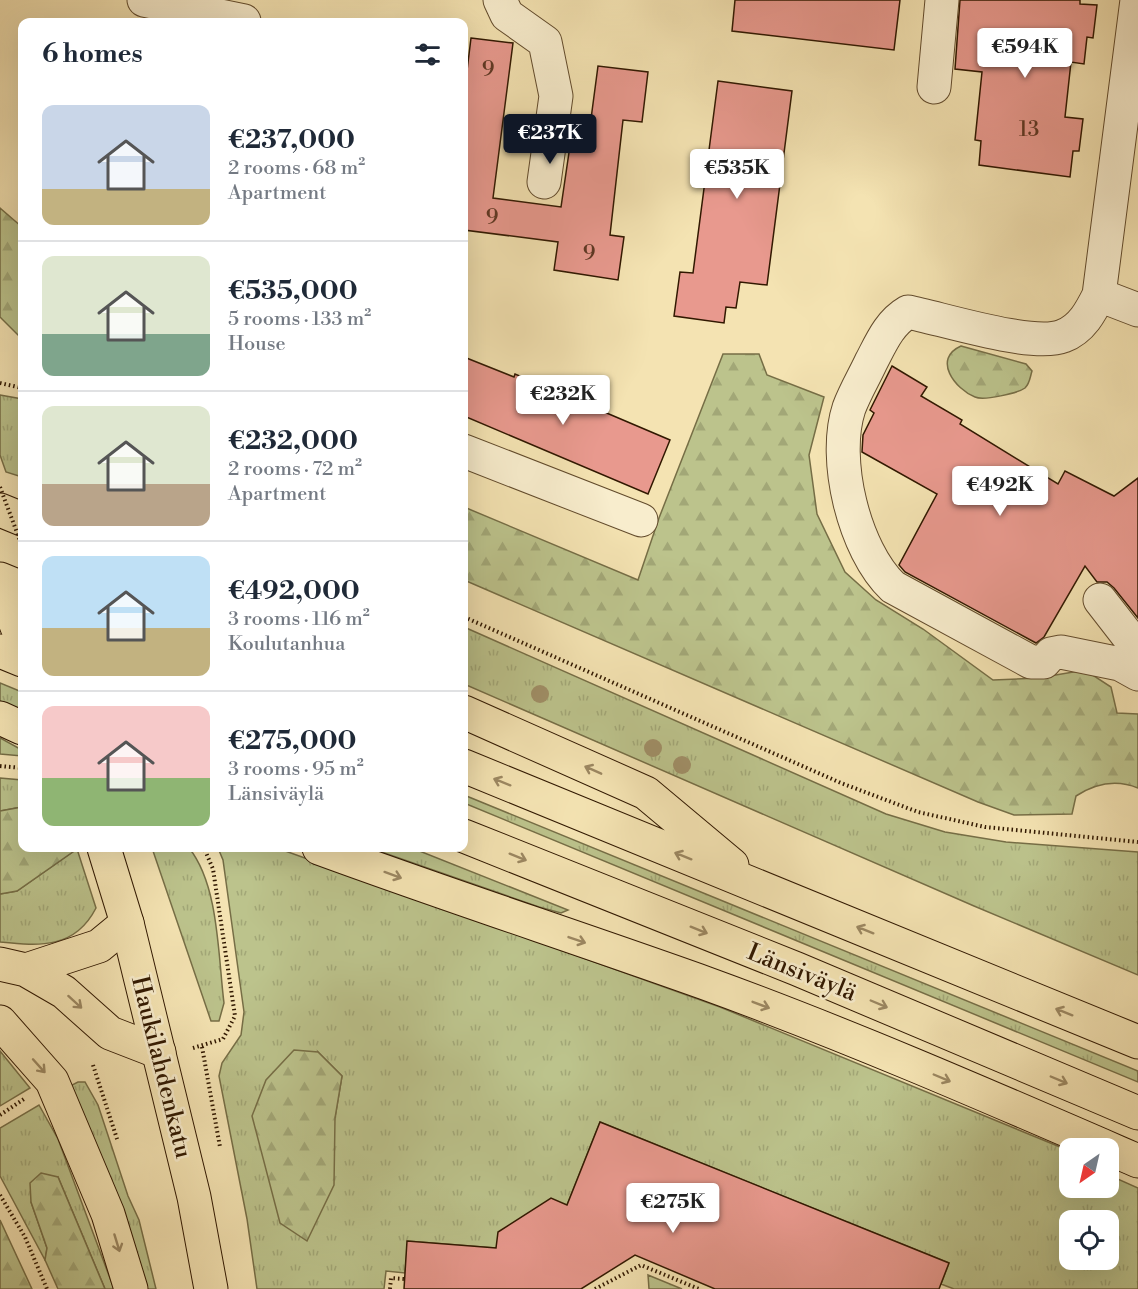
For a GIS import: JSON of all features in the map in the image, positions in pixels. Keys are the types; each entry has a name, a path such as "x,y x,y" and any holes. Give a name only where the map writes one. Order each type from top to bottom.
{"main road":[{"path":"0,510 18,517"},
{"path":"0,581 18,587"},
{"path":"0,581 18,629"},
{"path":"0,651 18,658"},
{"path":"468,714 646,793 756,886"},
{"path":"0,718 18,726"},
{"path":"468,768 1138,1042"},
{"name":"Länsiväylä","path":"468,838 797,969 1138,1113"},
{"name":"Haukilahdenkatu","path":"105,852 127,922 159,1052 194,1197 211,1289"},
{"path":"330,852 466,902 706,984 881,1053 1138,1161"},
{"path":"13,967 99,946 127,922"},
{"path":"13,967 64,992 110,1033 159,1052"},
{"path":"0,1022 52,1081 108,1214 131,1289"}],"street":[{"path":"144,0 245,15"},
{"path":"500,0 507,15 545,42 556,96 544,182"},
{"path":"934,87 942,0"},
{"path":"1137,0 1099,295 1086,319 1064,336 1039,340 908,312 896,319 882,340 849,409 843,457 856,527 880,575 893,587 1031,662 1044,662 1052,654 1061,652 1120,664 1138,674"},
{"path":"1099,295 1138,310"},
{"path":"468,453 641,520"},
{"path":"1100,600 1138,649"}],"path":[{"path":"0,384 18,387"},
{"path":"0,487 18,535"},
{"path":"468,619 841,783 918,812 986,827 1138,842"},
{"path":"0,766 18,768"},
{"path":"93,1065 121,1151"},
{"path":"0,1195 25,1237 47,1289"},
{"path":"595,1289 641,1265 699,1289"},
{"path":"390,1289 391,1278 405,1279"}],"green space":[{"path":"0,208 18,224 18,335 0,317"},
{"path":"961,346 1026,364 1032,371 1028,384 1021,390 993,397 979,398 967,393 954,381 947,366 952,352"},
{"path":"723,354 759,354 767,375 824,397 809,455 817,514 845,572 876,600 923,629 993,680 1038,678 1085,670 1111,687 1117,713 1138,714 1138,788 1114,783 1091,788 1076,796 1072,814 1014,815 978,802 468,582 468,509 638,580 659,518"},
{"path":"0,395 18,398 18,476 6,472 0,455"},
{"path":"468,629 886,814 945,832 1006,842 1138,852 1138,975 468,686"},
{"path":"0,683 18,690 18,709 0,701"},
{"path":"0,738 18,748 18,756 0,754"},
{"path":"0,778 18,780 18,808 0,811"},
{"path":"468,797 1138,1071 1138,1082 468,805"},
{"path":"18,808 18,852 73,852 17,891 0,894 0,811"},
{"path":"73,852 78,852 96,908 78,931 67,938 42,944 0,942 0,894 17,891"},
{"path":"153,852 192,852 206,881 216,922 224,1003 219,1021 211,1021"},
{"path":"220,852 288,852 720,1007 1059,1147 1059,1198 1119,1198 1119,1179 1138,1188 1138,1289 954,1289 941,1284 949,1263 600,1122 567,1205 496,1248 408,1241 405,1273 386,1271 384,1289 257,1289 247,1219 219,1076 222,1063 241,1035 244,1012 223,860","holes":["318,1052 342,1076 335,1118"]},
{"path":"381,852 422,852 568,910 561,913"},
{"path":"294,1050 318,1052 342,1076 335,1118 334,1185 307,1241 280,1223 252,1116 266,1080"},
{"path":"0,1051 30,1088 0,1106"},
{"path":"78,1082 85,1082 98,1105 128,1196 139,1220 156,1289 144,1289 70,1086"},
{"path":"39,1105 58,1139 114,1289 105,1289 58,1177 31,1202 47,1248 45,1260 0,1176 0,1128"},
{"path":"41,1173 58,1177 105,1289 58,1289 45,1260 47,1248 31,1202 30,1183"},
{"path":"0,1220 32,1289 0,1289"},
{"path":"648,1275 682,1289 649,1289"}],"building":[{"path":"735,0 900,0 894,50 732,31"},
{"path":"960,0 1080,0 1080,4 1097,5 1093,38 1087,37 1084,64 1071,62 1065,117 1083,119 1079,151 1073,151 1070,177 979,165 981,141 975,140 982,72 955,69"},
{"path":"471,38 513,43 493,198 561,207 572,132 589,134 598,66 648,72 642,122 623,120 610,235 624,237 618,280 554,270 558,242 468,231 468,62"},
{"path":"718,81 792,91 767,285 740,282 736,308 726,307 724,323 674,316 680,272 693,273"},
{"path":"468,359 514,377 515,374 670,440 648,494 468,418"},
{"path":"892,366 927,387 921,396 962,420 960,424 1058,484 1065,471 1114,496 1138,478 1138,618 1114,588 1107,582 1097,582 1085,566 1044,637 1036,643 905,572 899,565 937,494 862,452 863,435 874,413 870,410"},
{"path":"600,1122 949,1263 939,1289 715,1289 635,1255 581,1289 404,1289 407,1241 496,1248 498,1232 551,1198 567,1205"}]}
